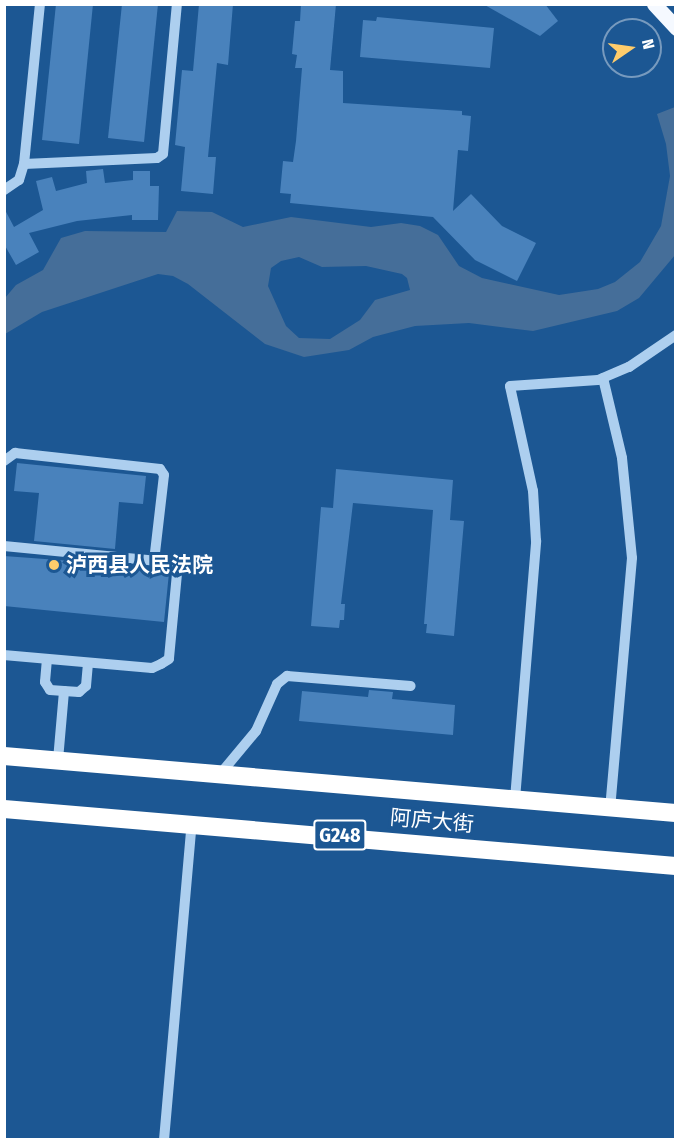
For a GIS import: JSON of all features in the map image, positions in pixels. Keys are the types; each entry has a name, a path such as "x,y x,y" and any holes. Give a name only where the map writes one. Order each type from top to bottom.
{"highway":[{"name":"阿庐大街","path":"4,756 675,813"},
{"name":"阿庐大街","path":"4,809 192,823 675,866"}],"main road":[{"path":"654,4 675,28"}],"street":[{"path":"4,190 19,180 24,164 40,4"},
{"path":"24,164 157,158 163,154 177,4"},
{"path":"515,799 536,541 533,491 510,386 568,385 603,378 645,358 675,335"},
{"path":"603,378 622,459 632,558 610,808"},
{"path":"4,461 15,453 160,469 164,475 154,561"},
{"path":"4,546 178,563 169,659 152,668 4,655"},
{"path":"47,659 45,682 50,690 79,692 86,686 88,663"},
{"path":"221,773 256,731 277,684 287,676 411,686"},
{"path":"58,760 64,691"},
{"path":"164,1140 192,823"}],"water":[{"path":"675,107 675,255 639,298 617,311 533,331 469,323 415,326 373,337 349,350 304,357 265,344 188,284 173,276 158,274 42,312 5,334 5,298 16,285 43,270 61,238 85,231 166,232 177,211 212,212 243,227 291,217 371,227 401,223 420,226 438,235 459,266 482,278 559,295 598,289 615,282 640,262 661,226 670,176 666,144 657,114","holes":["299,257 322,267 366,266 402,274 407,278 410,290 375,300 360,320 330,339 299,338 286,326 268,286 271,268 281,261"]}],"building":[{"path":"56,4 93,4 79,144 42,140"},
{"path":"122,4 158,4 144,142 108,138"},
{"path":"199,4 233,4 228,65 217,63 208,157 216,157 213,194 181,191 185,147 175,145 182,70 193,71"},
{"path":"301,4 336,4 330,70 343,71 343,103 462,111 462,115 471,116 468,151 458,150 453,211 471,194 502,226 536,243 517,281 475,260 433,217 290,203 291,194 280,193 283,161 293,162 296,141 302,68 295,68 297,55 292,54 295,21 300,21"},
{"path":"483,4 545,4 558,21 540,36"},
{"path":"377,17 494,28 490,68 360,57 363,20 376,21"},
{"path":"103,169 105,183 133,180 133,171 150,171 150,186 159,186 158,220 132,220 132,215 77,221 29,233 39,252 16,265 4,244 4,208 14,227 43,210 36,181 52,177 56,191 87,183 86,171"},
{"path":"17,463 146,476 143,504 119,502 115,549 34,541 39,493 14,491"},
{"path":"336,469 453,480 450,520 464,521 454,636 426,633 427,624 424,624 433,510 353,503 341,604 345,604 344,620 340,620 339,628 311,626 321,507 333,508"},
{"path":"4,556 113,564 113,567 169,573 164,622 4,606"},
{"path":"369,690 393,692 392,699 455,705 453,735 299,721 302,691 368,697"}],"place":[{"name":"泸西县人民法院","path":"54,565"}]}
